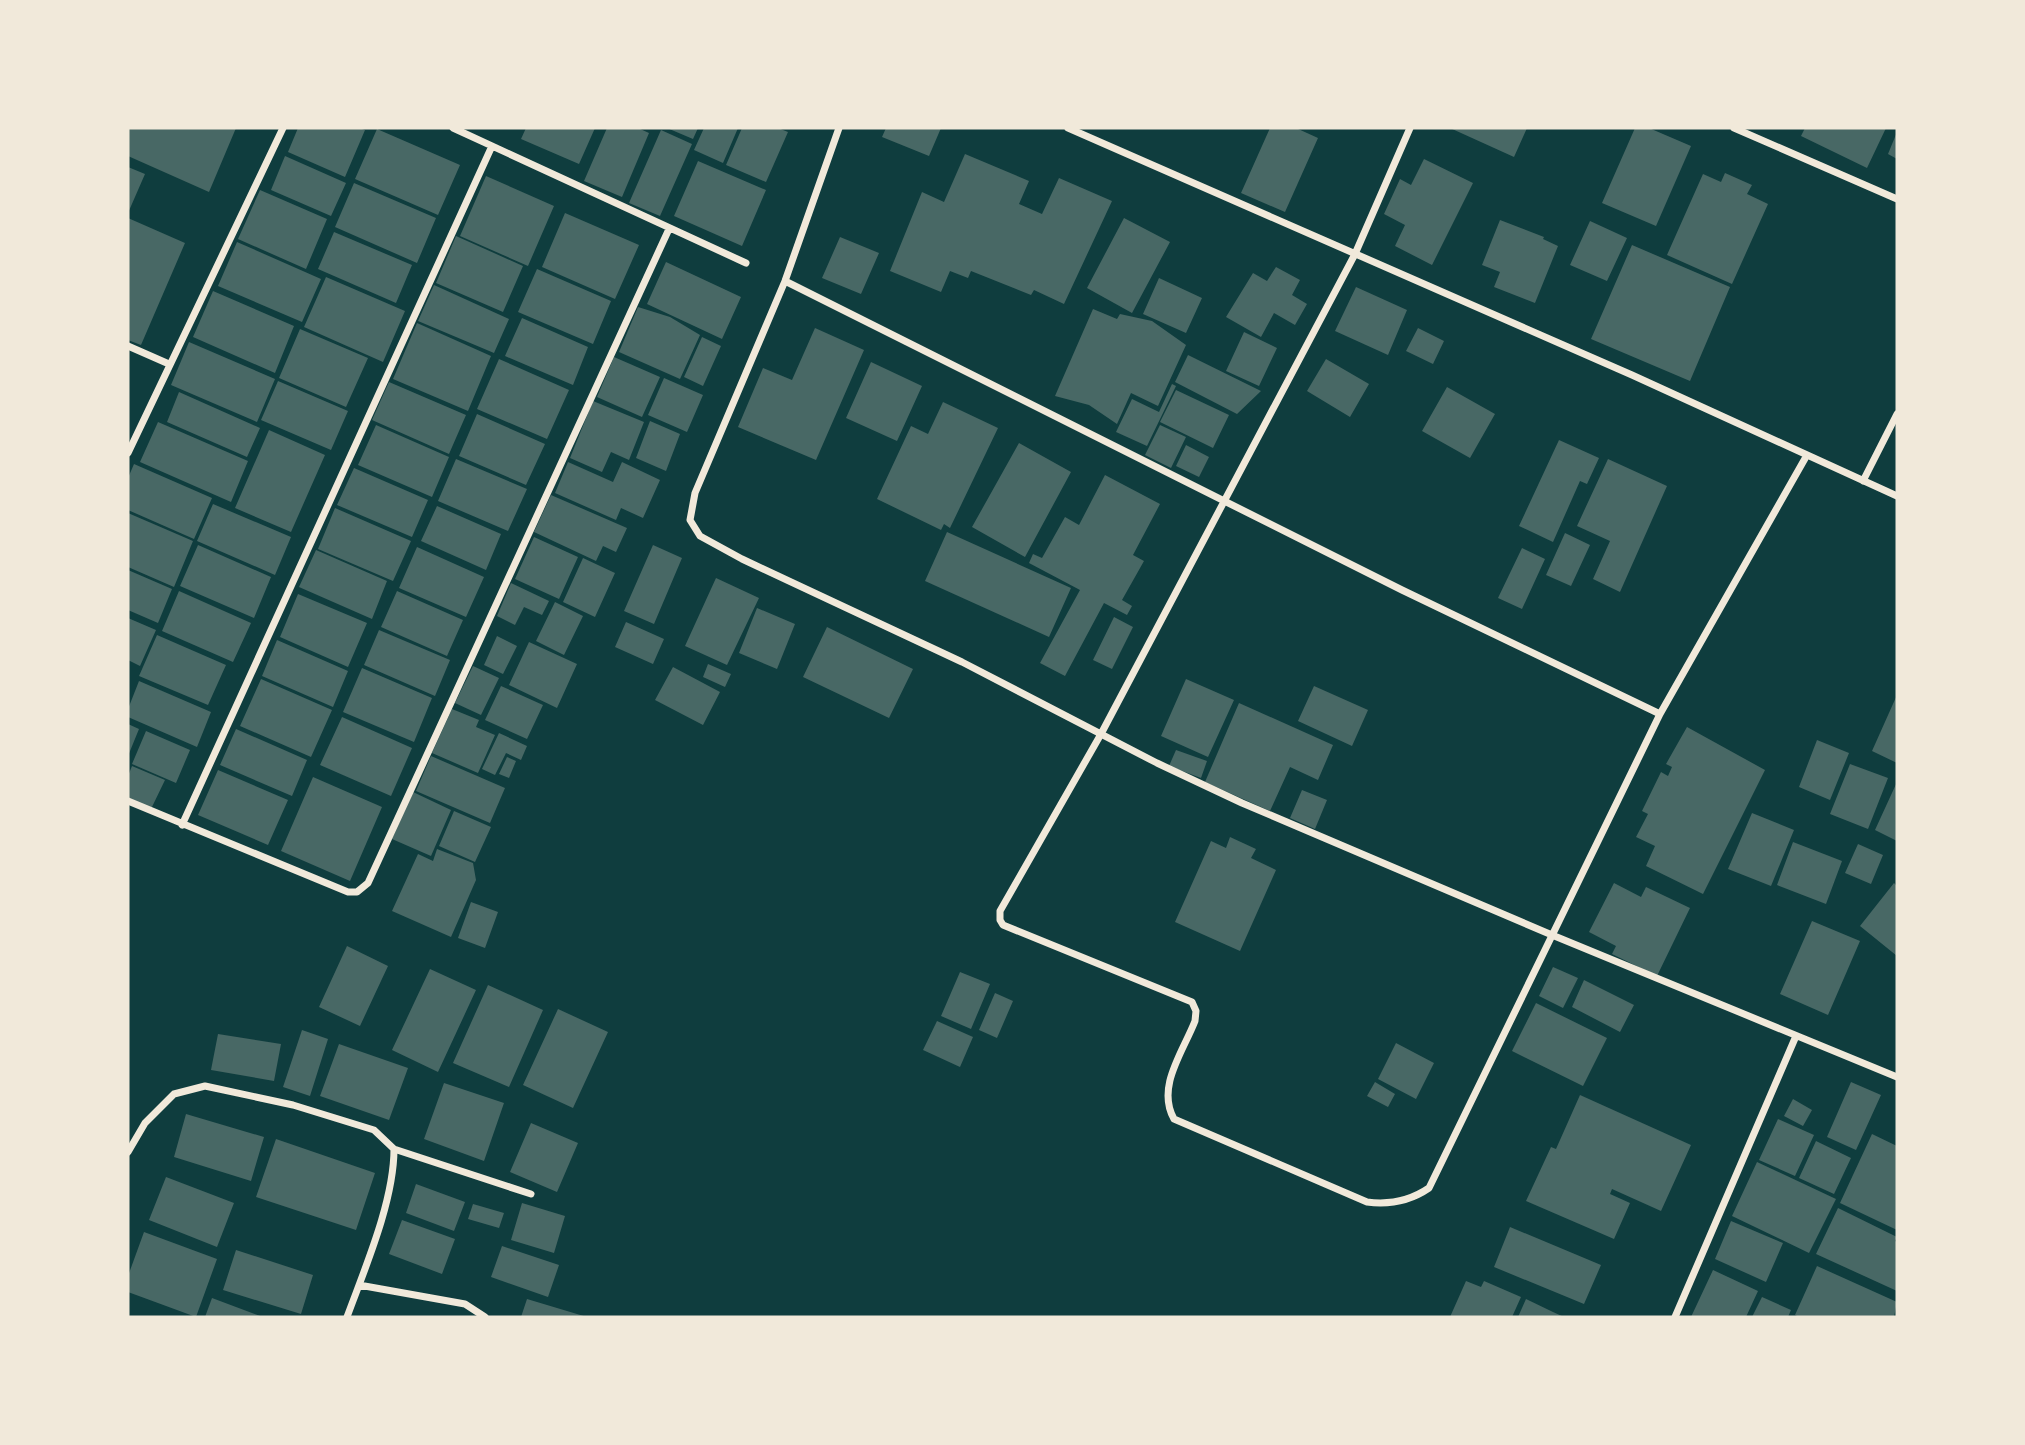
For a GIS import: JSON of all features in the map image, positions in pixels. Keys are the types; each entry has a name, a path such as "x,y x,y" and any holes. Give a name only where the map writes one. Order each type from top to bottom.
{"street":[{"path":"128,453 283,128"},
{"path":"453,128 746,263"},
{"path":"839,128 785,281 695,493 690,520 700,536 742,559 962,662 1242,803 1552,935 1897,1077"},
{"path":"1068,128 1632,375 1897,496"},
{"path":"1410,128 1355,254 1101,734 1000,911 1003,925 1192,1002 1196,1011 1195,1021 1168,1086 1167,1107 1174,1119 1367,1202 1394,1203 1417,1196 1429,1188 1660,714 1807,455"},
{"path":"1734,128 1897,199"},
{"path":"182,825 492,146"},
{"path":"128,801 348,892 356,892 368,883 668,229"},
{"path":"785,281 1402,590 1660,714"},
{"path":"128,346 169,364"},
{"path":"1863,481 1897,414"},
{"path":"1675,1317 1796,1036"},
{"path":"128,1152 145,1123 174,1094 205,1086 293,1105 374,1130 394,1149 531,1194"},
{"path":"347,1317 384,1211 394,1166 394,1149"},
{"path":"359,1285 465,1304 485,1317"}],"building":[{"path":"128,128 236,128 209,192 128,156"},
{"path":"298,128 365,130 345,177 288,152"},
{"path":"526,128 595,128 579,164 521,139"},
{"path":"607,128 638,128 649,133 622,197 584,181"},
{"path":"667,128 698,128 693,139"},
{"path":"704,128 738,128 723,163 694,150"},
{"path":"742,128 778,128 788,132 766,182 726,165"},
{"path":"886,128 941,128 929,156 882,137"},
{"path":"1270,128 1296,128 1318,138 1285,212 1241,193"},
{"path":"1450,128 1527,128 1514,157"},
{"path":"1635,128 1649,128 1691,146 1656,226 1602,203"},
{"path":"1805,128 1886,128 1867,168 1801,136"},
{"path":"377,129 460,165 438,215 355,179"},
{"path":"661,130 692,144 660,216 629,203"},
{"path":"1897,132 1897,159 1888,154"},
{"path":"965,154 1029,181 1019,204 1042,214 1059,178 1112,201 1064,304 1034,290 1031,295 971,271 968,278 950,271 941,292 890,271 922,192 944,202"},
{"path":"285,156 346,183 331,216 271,190"},
{"path":"1424,159 1473,183 1432,265 1395,246 1405,225 1384,214 1400,179 1411,185"},
{"path":"698,161 766,190 742,246 674,216"},
{"path":"128,167 145,174 128,213"},
{"path":"1725,173 1752,185 1747,194 1768,204 1732,284 1667,255 1703,174 1721,182"},
{"path":"486,176 554,206 528,266 460,236"},
{"path":"354,183 436,218 417,263 335,227"},
{"path":"260,190 327,219 306,269 238,239"},
{"path":"565,213 639,245 615,299 542,267"},
{"path":"128,218 185,243 141,345 128,340"},
{"path":"1124,218 1170,242 1132,313 1087,288"},
{"path":"1500,220 1544,237 1543,239 1558,246 1535,303 1494,287 1500,272 1482,265"},
{"path":"1590,221 1627,238 1607,281 1570,265"},
{"path":"334,232 412,265 396,303 318,269"},
{"path":"456,236 523,266 503,312 436,283"},
{"path":"840,237 879,253 861,294 822,278"},
{"path":"237,242 321,279 302,322 218,286"},
{"path":"1632,245 1730,287 1690,381 1591,339"},
{"path":"666,262 741,297 722,339 647,304"},
{"path":"1276,267 1300,280 1292,295 1307,304 1295,325 1274,313 1261,337 1226,317 1253,273 1267,281"},
{"path":"537,269 611,301 593,344 518,312"},
{"path":"326,277 405,311 383,362 304,327"},
{"path":"1159,278 1202,298 1186,333 1143,314"},
{"path":"434,285 509,319 494,353 418,321"},
{"path":"1356,287 1407,310 1388,355 1335,331"},
{"path":"213,291 294,326 275,373 193,337"},
{"path":"638,307 670,317 700,335 680,379 619,352"},
{"path":"1093,309 1117,319 1120,314 1152,321 1186,345 1158,406 1131,393 1117,424 1089,405 1055,396"},
{"path":"522,318 588,347 573,385 505,356"},
{"path":"417,323 491,356 468,411 393,379"},
{"path":"815,328 864,350 816,460 738,427 763,368 792,380"},
{"path":"1418,328 1444,341 1433,364 1406,351"},
{"path":"300,329 368,358 346,407 279,378"},
{"path":"1244,332 1277,348 1259,386 1226,371"},
{"path":"702,337 721,346 703,386 684,377"},
{"path":"189,342 275,379 257,422 171,385"},
{"path":"1188,355 1261,391 1237,414 1175,382"},
{"path":"614,357 660,377 642,417 597,397"},
{"path":"499,359 569,390 547,439 477,409"},
{"path":"1326,359 1369,384 1350,417 1307,391"},
{"path":"871,362 922,386 897,441 846,418"},
{"path":"664,378 703,395 687,432 648,415"},
{"path":"278,381 348,411 331,450 261,420"},
{"path":"389,382 466,415 449,454 372,420"},
{"path":"1172,384 1176,386 1147,446 1116,432 1132,399 1159,412"},
{"path":"1447,387 1495,414 1470,458 1422,431"},
{"path":"1176,390 1229,415 1213,448 1160,422"},
{"path":"179,392 260,428 247,457 167,422"},
{"path":"593,401 644,422 629,460 611,452 602,472 570,458"},
{"path":"943,402 998,428 950,528 944,524 941,530 877,499 911,426 928,434"},
{"path":"477,414 545,444 526,485 459,456"},
{"path":"650,421 680,434 666,471 636,458"},
{"path":"158,422 248,461 231,502 140,462"},
{"path":"376,425 449,457 432,497 358,465"},
{"path":"1160,425 1186,437 1171,468 1145,455"},
{"path":"269,430 325,455 291,532 235,508"},
{"path":"1559,440 1599,458 1587,484 1580,481 1553,542 1519,526"},
{"path":"1019,443 1071,472 1025,557 972,527"},
{"path":"1186,445 1209,457 1199,477 1176,466"},
{"path":"456,459 527,489 508,531 438,501"},
{"path":"1608,459 1667,486 1620,592 1593,579 1610,541 1577,526"},
{"path":"568,462 613,482 622,462 660,480 643,518 621,508 616,520 555,493"},
{"path":"134,464 212,498 194,539 128,510 128,478"},
{"path":"354,468 428,500 412,537 337,505"},
{"path":"1105,475 1160,504 1133,555 1144,561 1122,600 1132,606 1127,615 1104,603 1065,676 1040,663 1080,590 1029,563 1033,554 1042,558 1065,517 1079,525"},
{"path":"551,495 627,528 616,552 603,546 596,561 534,532"},
{"path":"213,504 291,537 275,575 197,541"},
{"path":"437,506 501,534 486,570 421,541"},
{"path":"335,508 411,541 393,581 318,549"},
{"path":"128,513 193,541 174,587 128,567"},
{"path":"947,532 1071,588 1049,637 925,581"},
{"path":"1565,533 1590,545 1571,586 1546,575"},
{"path":"534,537 578,557 559,599 515,579"},
{"path":"198,545 271,577 254,618 180,586"},
{"path":"653,545 682,558 654,624 624,611"},
{"path":"417,547 484,577 466,617 399,588"},
{"path":"1522,548 1545,559 1522,609 1498,598"},
{"path":"316,550 387,581 372,619 299,587"},
{"path":"583,558 615,573 595,617 563,602"},
{"path":"128,570 172,589 158,623 128,610"},
{"path":"716,578 759,598 727,665 685,646"},
{"path":"511,583 549,601 542,615 524,607 515,625 497,616"},
{"path":"179,591 251,623 233,662 162,631"},
{"path":"397,591 463,620 447,656 381,627"},
{"path":"298,594 367,623 348,667 280,637"},
{"path":"555,602 583,616 564,655 536,641"},
{"path":"757,608 795,624 777,669 739,653"},
{"path":"1114,617 1133,627 1112,669 1093,660"},
{"path":"128,618 156,630 140,666 128,660"},
{"path":"626,622 664,639 653,664 615,647"},
{"path":"827,627 913,669 889,718 803,677"},
{"path":"379,630 450,660 435,696 364,665"},
{"path":"157,635 226,665 208,705 139,676"},
{"path":"497,636 517,646 503,674 484,665"},
{"path":"277,640 348,671 333,707 262,676"},
{"path":"529,642 577,664 557,708 509,685"},
{"path":"708,664 731,674 725,687 703,677"},
{"path":"473,666 499,678 481,715 455,703"},
{"path":"673,667 720,692 703,725 655,700"},
{"path":"362,668 432,698 414,742 343,712"},
{"path":"261,679 332,710 311,757 240,726"},
{"path":"1186,679 1234,700 1208,757 1161,736"},
{"path":"139,681 211,712 197,747 128,717 128,709"},
{"path":"501,686 543,705 527,739 485,720"},
{"path":"1314,686 1368,710 1352,746 1298,721"},
{"path":"1897,695 1897,763 1872,751"},
{"path":"1239,703 1333,745 1318,780 1290,767 1270,811 1205,782"},
{"path":"452,709 479,720 476,727 495,735 478,773 432,753"},
{"path":"342,717 412,748 391,796 320,765"},
{"path":"128,724 139,729 128,756"},
{"path":"1687,727 1765,770 1703,894 1646,866 1655,846 1636,837 1648,814 1642,811 1661,772 1668,776 1672,767 1666,764"},
{"path":"236,729 307,760 292,796 220,765"},
{"path":"146,731 190,750 176,783 132,764"},
{"path":"499,733 527,746 521,760 506,753 495,775 482,769"},
{"path":"1817,740 1849,753 1830,800 1799,787"},
{"path":"1176,750 1207,761 1201,778 1169,766"},
{"path":"431,756 505,788 490,823 416,791"},
{"path":"507,757 516,761 509,778 499,774"},
{"path":"1850,764 1888,778 1868,829 1830,814"},
{"path":"132,766 165,780 151,809 128,799 128,776"},
{"path":"218,770 288,800 268,845 198,815"},
{"path":"313,777 382,807 350,881 281,851"},
{"path":"1897,782 1897,841 1875,830"},
{"path":"1302,790 1327,800 1315,829 1290,818"},
{"path":"413,792 451,810 431,856 392,839"},
{"path":"454,811 491,827 475,862 439,846"},
{"path":"1752,813 1794,830 1771,886 1728,869"},
{"path":"1230,837 1256,849 1251,858 1276,870 1240,951 1175,922 1211,841 1226,848"},
{"path":"1793,842 1842,861 1826,904 1777,885"},
{"path":"1858,844 1883,855 1871,884 1845,873"},
{"path":"437,849 473,863 476,880 451,937 392,911 418,854 433,861"},
{"path":"1614,883 1641,897 1646,887 1690,908 1657,976 1612,954 1616,946 1589,932"},
{"path":"1894,883 1897,886 1897,956 1860,926"},
{"path":"471,902 498,912 485,948 458,938"},
{"path":"1812,921 1860,941 1828,1015 1780,994"},
{"path":"347,946 388,966 360,1026 319,1007"},
{"path":"1553,967 1578,978 1563,1008 1539,996"},
{"path":"430,969 476,990 438,1072 392,1050"},
{"path":"960,972 990,984 971,1029 941,1016"},
{"path":"1584,980 1634,1005 1620,1032 1572,1007"},
{"path":"488,985 543,1010 509,1087 453,1063"},
{"path":"995,993 1013,1001 997,1038 979,1030"},
{"path":"1536,1003 1607,1038 1583,1086 1512,1051"},
{"path":"558,1009 608,1032 573,1108 523,1085"},
{"path":"937,1021 973,1037 960,1067 923,1050"},
{"path":"302,1030 328,1039 310,1096 283,1087"},
{"path":"218,1034 281,1044 274,1081 211,1070"},
{"path":"1396,1043 1434,1063 1416,1099 1378,1079"},
{"path":"339,1044 408,1068 389,1120 320,1096"},
{"path":"1375,1082 1395,1094 1388,1107 1367,1096"},
{"path":"1851,1082 1881,1095 1856,1150 1827,1137"},
{"path":"444,1083 504,1103 484,1161 424,1139"},
{"path":"1580,1095 1691,1145 1661,1211 1612,1189 1610,1194 1630,1203 1614,1239 1526,1201 1551,1147 1556,1149"},
{"path":"1793,1099 1812,1110 1803,1126 1784,1116"},
{"path":"186,1114 264,1137 251,1181 174,1157"},
{"path":"1778,1119 1814,1135 1795,1176 1759,1160"},
{"path":"531,1123 578,1143 557,1192 510,1172"},
{"path":"1872,1134 1897,1146 1897,1230 1840,1203"},
{"path":"276,1139 375,1173 356,1230 256,1197"},
{"path":"1816,1141 1851,1158 1834,1194 1799,1178"},
{"path":"1757,1162 1836,1199 1809,1253 1732,1216"},
{"path":"166,1177 234,1203 217,1247 149,1220"},
{"path":"416,1184 465,1202 454,1231 406,1213"},
{"path":"522,1203 565,1216 554,1253 511,1240"},
{"path":"473,1204 504,1213 499,1228 468,1219"},
{"path":"1838,1208 1897,1237 1897,1291 1816,1254"},
{"path":"402,1220 455,1239 442,1274 389,1254"},
{"path":"1731,1221 1783,1243 1766,1282 1715,1259"},
{"path":"1510,1227 1601,1265 1584,1304 1494,1267"},
{"path":"144,1232 217,1259 196,1317 128,1292 128,1276"},
{"path":"502,1246 559,1265 548,1297 491,1277"},
{"path":"236,1250 313,1275 301,1314 223,1290"},
{"path":"1817,1266 1897,1302 1894,1317 1795,1315"},
{"path":"1713,1270 1758,1291 1746,1317 1691,1317"},
{"path":"1466,1281 1481,1287 1484,1281 1521,1297 1512,1317 1450,1317"},
{"path":"1762,1297 1791,1310 1788,1317 1752,1317"},
{"path":"212,1298 263,1317 205,1317"},
{"path":"527,1299 587,1317 521,1317"},
{"path":"1526,1299 1553,1312 1564,1317 1518,1317"}]}
